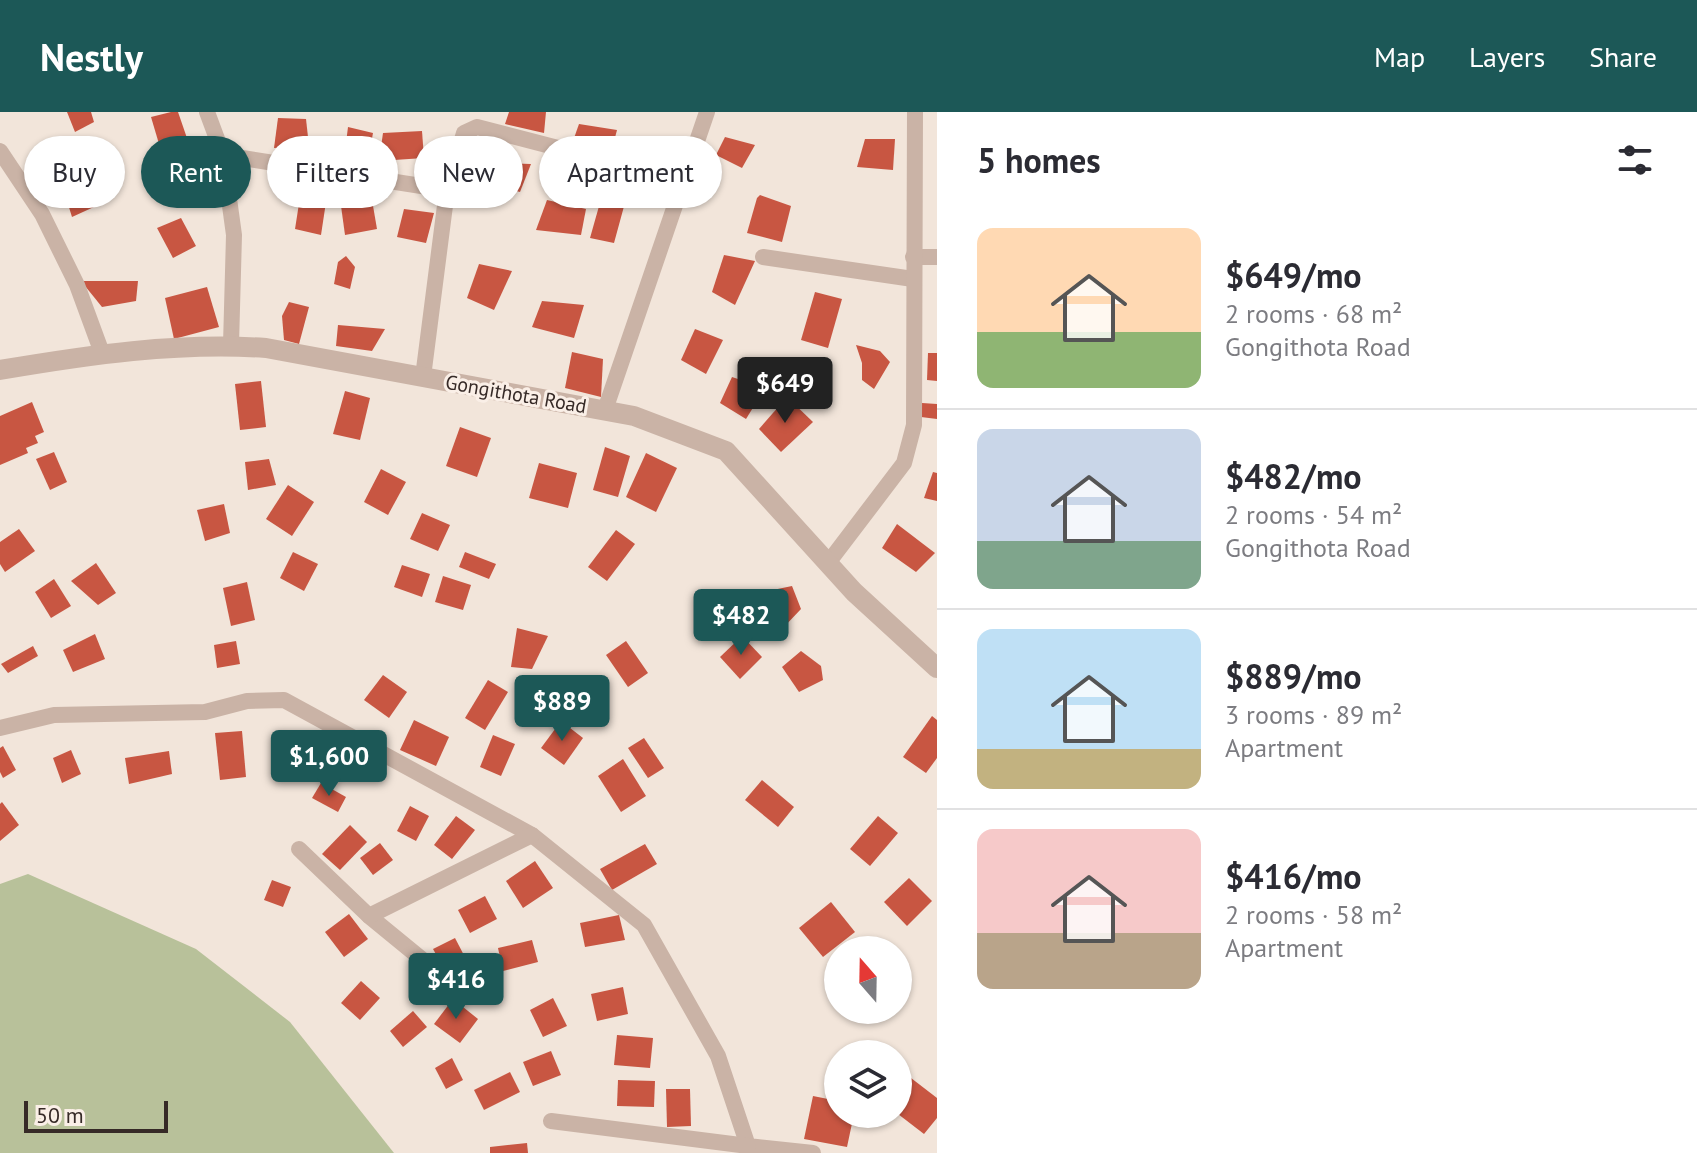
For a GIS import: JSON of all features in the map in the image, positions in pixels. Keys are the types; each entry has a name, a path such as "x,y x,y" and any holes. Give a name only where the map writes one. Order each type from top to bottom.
{"street":[{"path":"207,112 216,136"},
{"path":"699,136 707,112"},
{"path":"828,563 904,463 914,425 915,112"},
{"path":"463,136 477,127 512,136"},
{"path":"0,151 42,214 77,285 102,353"},
{"path":"251,159 414,185"},
{"path":"230,208 234,235 231,345"},
{"path":"423,377 445,208"},
{"path":"605,410 676,208"},
{"path":"763,257 913,279"},
{"path":"913,257 937,257"},
{"name":"Gongithota Road","path":"0,370 102,353 231,345 266,348 634,416 726,451 854,592 937,668"},
{"path":"0,728 54,715 205,712 247,701 284,700 532,835 644,925 718,1056 748,1146"},
{"path":"369,916 532,835"},
{"path":"299,849 369,916 441,975"},
{"path":"551,1121 813,1153"}],"green space":[{"path":"28,874 196,949 290,1022 394,1153 0,1153 0,884"}],"building":[{"path":"67,112 91,112 94,122 75,132"},
{"path":"178,112 186,136 157,136 151,117"},
{"path":"509,112 546,112 544,133 505,124"},
{"path":"278,118 306,119 308,136 276,136"},
{"path":"579,124 617,130 615,136 575,136"},
{"path":"348,127 373,133 372,136 347,136"},
{"path":"422,131 422,136 414,136 414,159 398,160 398,136 383,136 383,133"},
{"path":"725,137 755,145 742,168 722,158"},
{"path":"865,139 895,139 893,170 857,167"},
{"path":"523,164 531,164 523,184"},
{"path":"760,195 791,206 782,242 747,233"},
{"path":"69,208 92,208 72,217"},
{"path":"298,208 325,208 321,235 295,229"},
{"path":"341,208 373,208 377,229 345,235"},
{"path":"544,208 586,209 581,235 536,230"},
{"path":"598,208 624,208 614,243 590,238"},
{"path":"404,209 434,213 426,243 397,237"},
{"path":"181,218 196,246 173,258 157,228"},
{"path":"724,255 755,261 735,305 712,292"},
{"path":"346,256 355,267 350,289 334,284 338,262"},
{"path":"479,264 512,271 494,310 467,298"},
{"path":"81,281 138,281 136,301 102,307"},
{"path":"207,287 219,327 174,339 165,298"},
{"path":"815,292 842,299 828,348 801,340"},
{"path":"542,301 584,305 574,338 532,327"},
{"path":"289,302 309,307 299,344 284,340 282,316"},
{"path":"338,325 385,329 372,351 336,346"},
{"path":"695,329 723,340 706,374 681,360"},
{"path":"856,345 880,351 890,362 874,389 862,380 862,363"},
{"path":"572,352 603,359 601,397 565,388"},
{"path":"928,353 937,353 937,381 927,380"},
{"path":"732,377 765,388 746,419 720,403"},
{"path":"261,381 266,427 240,430 235,384"},
{"path":"345,391 370,398 360,440 333,434"},
{"path":"787,397 813,422 781,452 759,429"},
{"path":"32,402 44,432 35,436 38,443 26,448 28,453 0,465 0,416"},
{"path":"922,403 937,404 937,419 921,417"},
{"path":"460,427 491,438 477,477 446,466"},
{"path":"605,447 630,456 618,497 593,490"},
{"path":"54,452 67,482 50,490 36,459"},
{"path":"646,453 677,468 656,512 626,497"},
{"path":"269,459 276,485 248,490 245,462"},
{"path":"539,463 577,473 568,508 529,498"},
{"path":"381,469 406,482 388,515 364,502"},
{"path":"933,472 937,473 937,501 924,498"},
{"path":"288,485 314,502 292,536 266,519"},
{"path":"224,504 230,533 205,541 197,510"},
{"path":"422,513 450,525 438,551 410,539"},
{"path":"897,524 935,553 916,572 882,548"},
{"path":"19,529 35,551 5,572 0,564 0,542"},
{"path":"616,530 635,544 607,581 588,567"},
{"path":"293,552 318,564 304,591 280,578"},
{"path":"465,552 496,564 489,579 459,567"},
{"path":"96,563 116,593 98,605 71,581"},
{"path":"402,565 430,574 422,597 394,587"},
{"path":"443,576 471,585 463,610 435,602"},
{"path":"54,579 71,606 51,618 35,592"},
{"path":"247,582 255,620 231,626 223,588"},
{"path":"792,586 801,609 782,629 775,614 768,608 768,591"},
{"path":"517,628 548,636 532,669 511,667"},
{"path":"95,634 105,659 73,672 63,650"},
{"path":"742,636 762,657 740,679 720,657"},
{"path":"236,641 240,664 217,668 214,645"},
{"path":"626,641 648,673 628,687 606,655"},
{"path":"33,646 38,656 8,673 1,664"},
{"path":"801,651 821,666 823,680 799,692 782,667"},
{"path":"383,675 407,692 389,718 364,700"},
{"path":"488,680 508,692 485,730 465,718"},
{"path":"932,716 937,720 937,758 926,773 903,757"},
{"path":"414,720 449,737 436,766 400,750"},
{"path":"561,721 583,738 564,765 541,748"},
{"path":"242,731 246,777 220,780 215,733"},
{"path":"493,735 515,744 501,776 480,767"},
{"path":"644,738 664,768 648,778 628,748"},
{"path":"3,746 16,770 3,778 0,748"},
{"path":"71,750 81,774 62,783 53,758"},
{"path":"169,751 172,774 129,784 125,758"},
{"path":"623,759 646,796 621,812 598,776"},
{"path":"762,780 794,807 778,827 745,800"},
{"path":"321,783 346,797 338,812 312,798"},
{"path":"2,802 19,825 0,841 0,804"},
{"path":"410,806 429,816 416,841 397,831"},
{"path":"456,816 475,830 452,859 434,845"},
{"path":"878,816 898,833 870,866 850,849"},
{"path":"350,825 367,842 340,870 322,854"},
{"path":"380,843 393,860 373,875 360,858"},
{"path":"645,844 657,864 612,890 600,869"},
{"path":"535,861 553,888 523,908 506,881"},
{"path":"909,878 932,901 907,926 884,902"},
{"path":"272,880 291,887 283,907 264,900"},
{"path":"485,896 497,919 470,933 458,910"},
{"path":"831,902 855,932 850,936 824,936 823,957 799,928"},
{"path":"349,914 368,939 344,957 325,932"},
{"path":"619,915 625,940 585,947 580,923"},
{"path":"455,938 468,963 447,974 433,949"},
{"path":"532,940 538,962 503,971 498,948"},
{"path":"361,981 380,998 360,1020 341,1003"},
{"path":"623,987 628,1014 597,1021 591,994"},
{"path":"553,998 567,1026 543,1037 530,1010"},
{"path":"453,999 478,1019 460,1043 434,1024"},
{"path":"413,1011 427,1027 403,1047 390,1031"},
{"path":"617,1035 653,1038 650,1068 614,1065"},
{"path":"551,1051 561,1075 533,1086 523,1062"},
{"path":"452,1058 463,1080 446,1089 435,1068"},
{"path":"510,1072 520,1092 484,1110 474,1090"},
{"path":"912,1079 937,1098 937,1118 924,1134 912,1125"},
{"path":"618,1080 655,1081 654,1107 617,1106"},
{"path":"666,1089 690,1089 691,1126 667,1127"},
{"path":"813,1096 824,1098 824,1128 851,1128 847,1147 804,1139"},
{"path":"527,1143 528,1153 490,1153 490,1147"}]}
